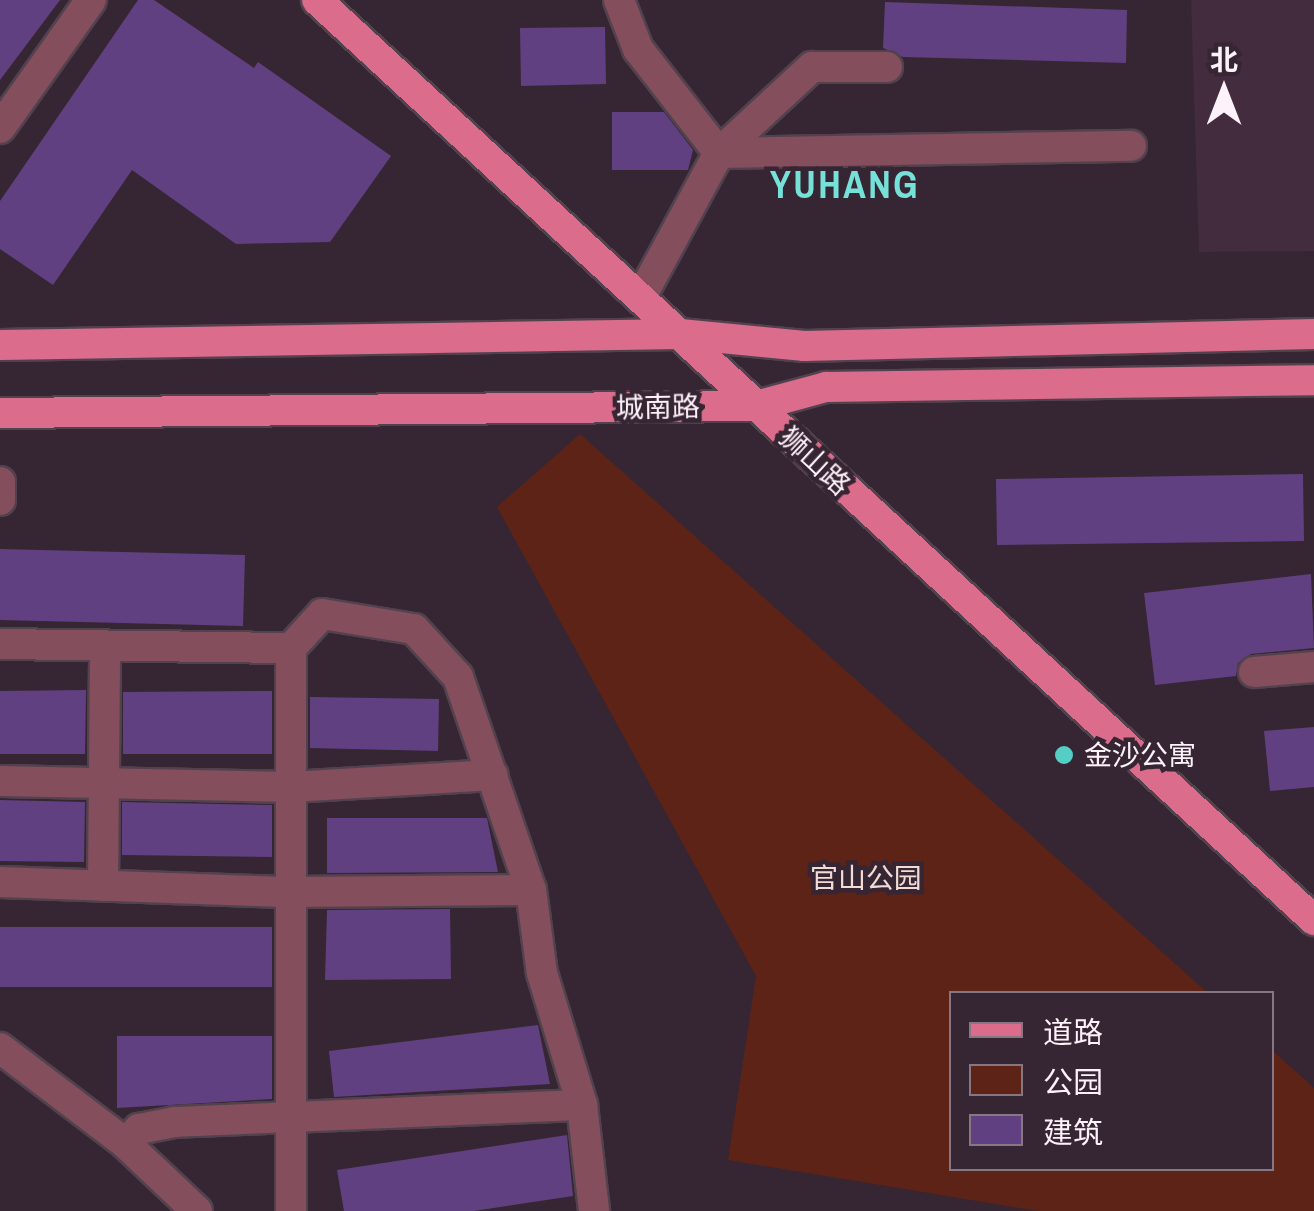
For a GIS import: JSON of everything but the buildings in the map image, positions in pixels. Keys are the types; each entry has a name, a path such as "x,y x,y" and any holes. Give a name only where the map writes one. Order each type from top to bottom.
{"main road":[{"name":"狮山路","path":"317,0 1314,920"},
{"path":"0,345 680,334 804,346 1314,334"},
{"name":"城南路","path":"0,413 756,406 826,387 1314,380"}],"street":[{"path":"0,128 91,0"},
{"path":"619,0 638,49 719,153"},
{"path":"640,297 719,153 812,67 887,67"},
{"path":"719,153 1131,146"},
{"path":"0,482 0,500"},
{"path":"291,1211 291,648 322,614 414,629 458,677 531,890 542,973 582,1104 594,1211"},
{"path":"0,644 291,648"},
{"path":"103,886 100,783 105,646"},
{"path":"1254,672 1314,667"},
{"path":"0,781 291,787 492,776"},
{"path":"0,882 291,892 531,890"},
{"path":"0,1048 125,1143 197,1211"},
{"path":"125,1143 139,1130 174,1122 291,1120 582,1104"}],"shaded area":[{"path":"1191,0 1314,0 1314,251 1199,252"}],"green space":[{"name":"官山公园","path":"580,434 1206,991 949,991 949,1171 1274,1171 1274,1052 1314,1088 1314,1211 1038,1211 728,1160 756,976 497,507"}],"place":[{"name":"金沙公寓","path":"1064,755"}],"district":[{"name":"YUHANG","path":"845,185"}]}
